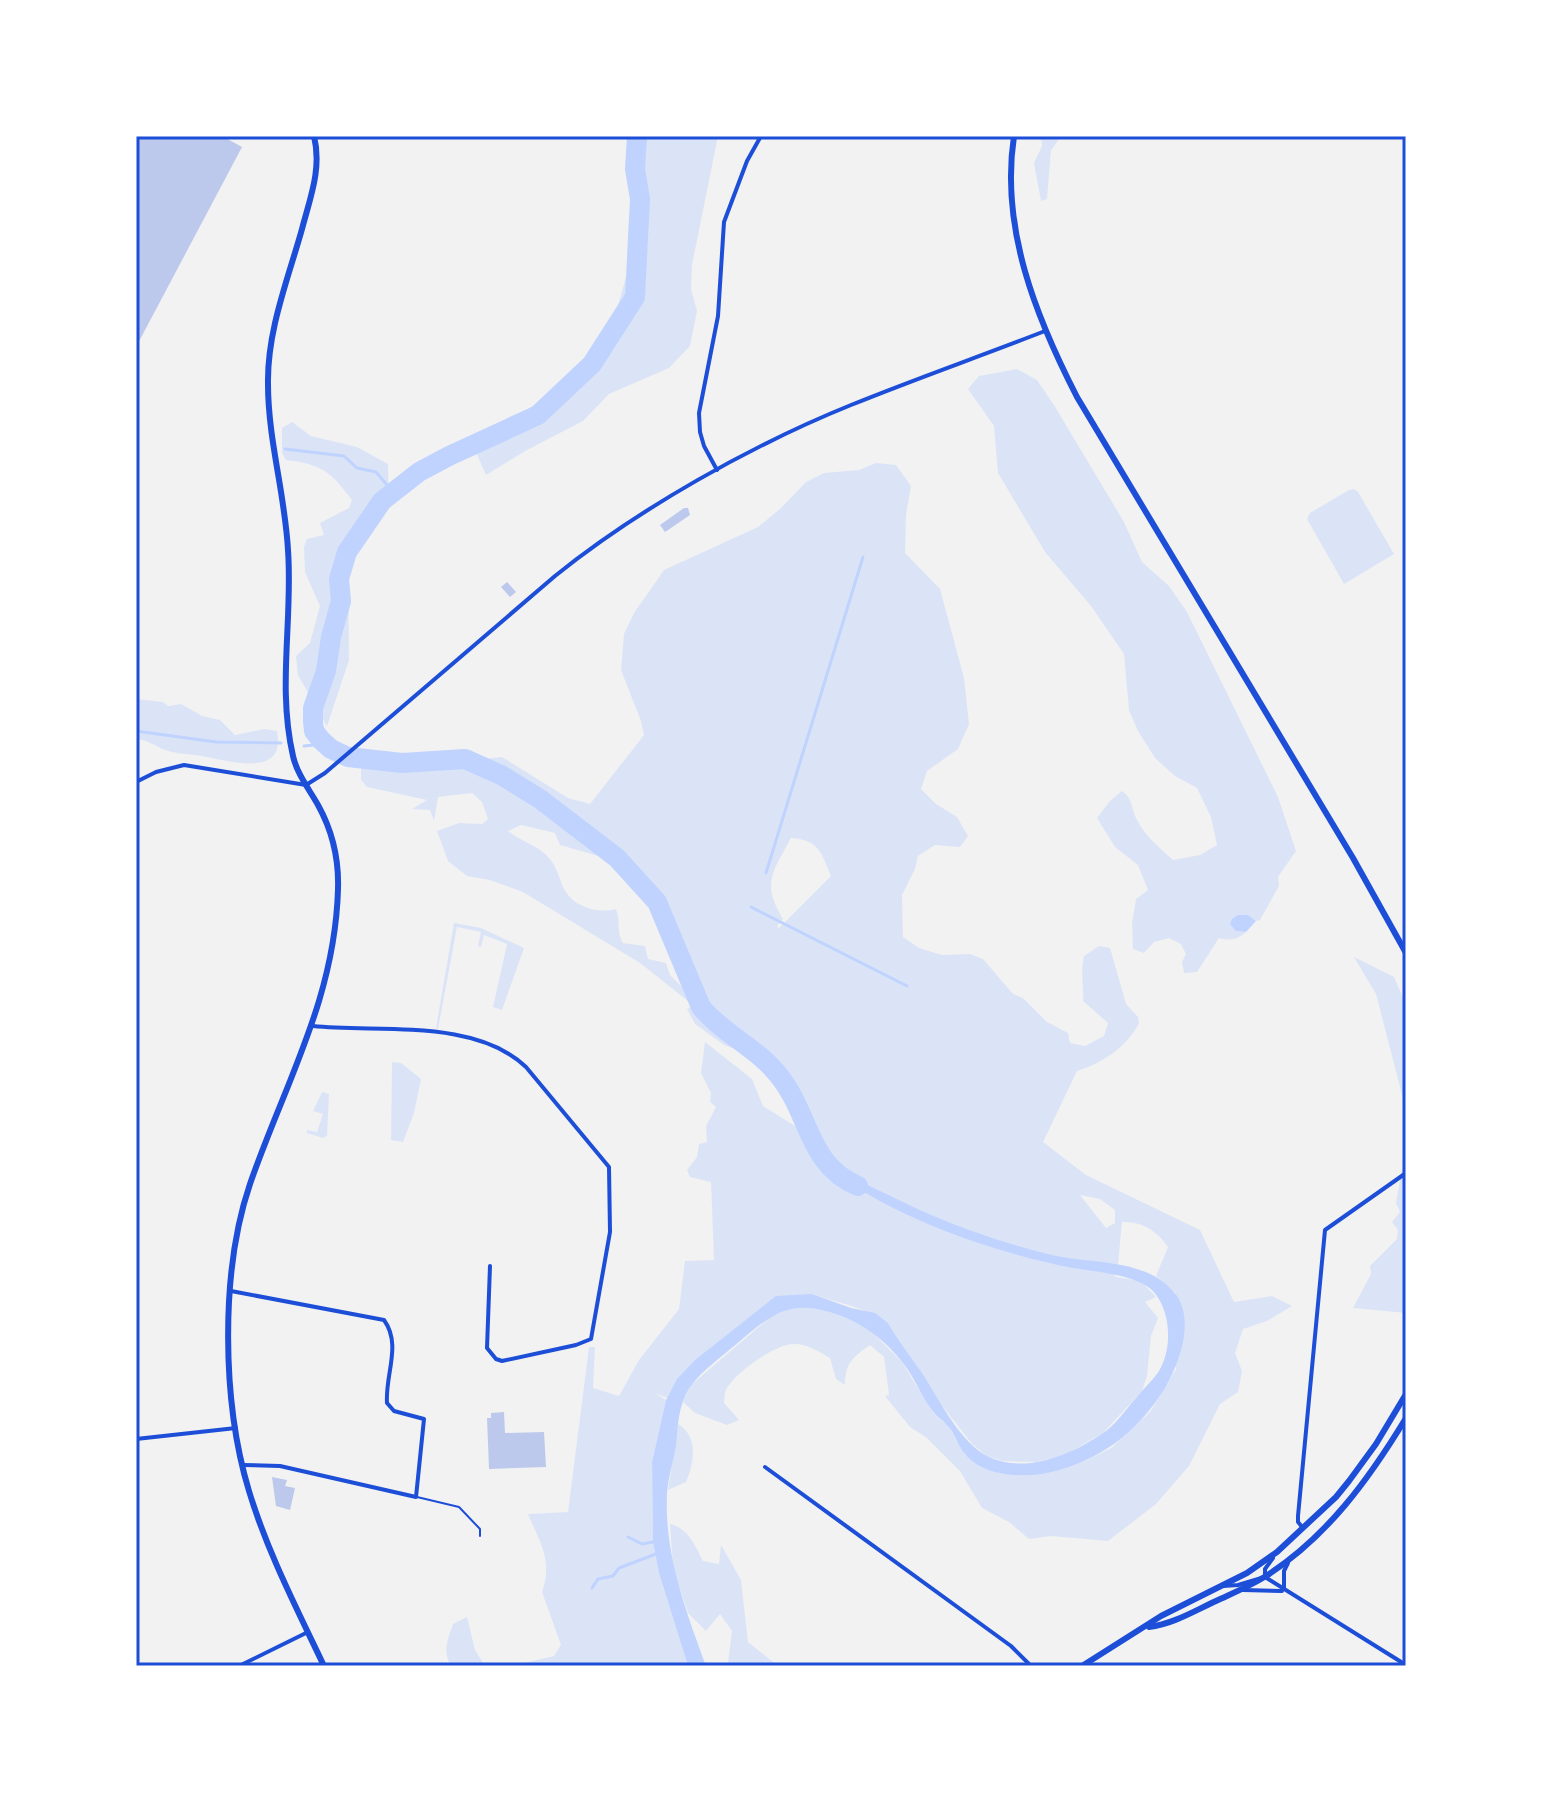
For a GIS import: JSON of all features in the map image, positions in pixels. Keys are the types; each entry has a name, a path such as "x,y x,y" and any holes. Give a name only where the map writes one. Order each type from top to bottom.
{"main road":[{"path":"314,136 317,152 315,181 275,324 267,382 271,433 289,554 284,679 288,729 293,756 335,842 338,885 330,962 313,1026 247,1195 232,1263 229,1347 242,1465 258,1520 324,1666"},
{"path":"1014,136 1012,202 1021,260 1045,331 1077,397 1353,858 1406,953"},
{"path":"1082,1666 1161,1616 1222,1586 1277,1552 1336,1497 1363,1463 1406,1394"},
{"path":"1145,1628 1165,1625 1232,1593 1265,1577 1291,1558 1359,1490 1406,1418"}],"street":[{"path":"717,470 704,446 699,413 718,316 724,222 747,161 761,136"},
{"path":"136,782 169,768 197,765 306,785 376,731 588,549 717,470 849,406 1045,331"},
{"path":"313,1026 448,1034 477,1039 517,1059 526,1067 609,1167 610,1232 591,1339 502,1361 496,1359 487,1348 490,1266"},
{"path":"1303,1528 1298,1516 1325,1230 1406,1173"},
{"path":"231,1291 384,1320 392,1331 393,1344 387,1403 394,1411 424,1419 416,1497 280,1466 242,1465"},
{"path":"136,1439 236,1428"},
{"path":"765,1467 1000,1638 1031,1666"},
{"path":"1265,1577 1265,1569 1277,1552"},
{"path":"1284,1591 1284,1571 1291,1558"},
{"path":"1222,1586 1265,1577"},
{"path":"1265,1577 1406,1665"},
{"path":"1232,1593 1259,1589 1284,1591"},
{"path":"239,1666 308,1632"}],"lane":[{"path":"416,1497 459,1507 480,1529 480,1536"}],"shaded area":[{"path":"645,136 718,136 692,265 691,289 697,311 690,346 669,368 609,394 583,421 486,475 475,450 580,370 613,323 631,259 645,185"},
{"path":"1041,136 1060,138 1051,150 1047,199 1041,201 1034,163 1042,146"},
{"path":"1017,369 1037,380 1124,522 1142,562 1169,586 1187,612 1278,797 1296,851 1278,877 1279,886 1260,920 1256,921 1248,915 1236,931 1246,932 1243,935 1233,939 1219,938 1197,972 1184,973 1182,962 1186,954 1181,944 1169,938 1154,942 1144,953 1133,949 1132,924 1136,899 1148,890 1138,865 1115,847 1097,818 1122,791 1144,831 1173,860 1200,855 1217,845 1211,817 1197,788 1175,776 1155,758 1138,731 1129,710 1124,654 1091,606 1045,552 998,473 994,426 968,389 979,376"},
{"path":"292,422 311,436 357,447 388,464 389,508 367,529 348,557 349,660 327,726 298,675 296,656 310,643 320,606 305,572 304,547 307,539 324,535 320,523 349,508 352,500 325,471 286,460 282,453 282,428"},
{"path":"876,463 896,465 911,486 905,553 940,589 964,678 969,724 958,749 927,771 921,789 936,804 957,817 968,836 960,847 935,845 918,856 902,895 903,937 919,948 942,955 970,954 983,959 1013,994 1023,998 1047,1022 1068,1033 1070,1043 1085,1046 1104,1036 1108,1023 1083,1001 1084,956 1099,946 1110,948 1126,1004 1138,1017 1139,1023 1128,1040 1112,1053 1077,1071 1043,1142 1086,1175 1200,1230 1234,1302 1272,1296 1292,1306 1267,1321 1243,1329 1235,1353 1242,1371 1238,1392 1220,1404 1189,1466 1156,1504 1108,1541 1051,1536 1029,1539 1009,1522 982,1508 960,1471 927,1438 910,1427 885,1396 889,1395 884,1357 870,1345 851,1361 845,1385 836,1379 830,1358 808,1347 786,1345 766,1354 737,1376 726,1390 724,1403 739,1420 727,1425 695,1413 683,1402 691,1385 770,1317 798,1306 824,1310 865,1325 902,1362 930,1408 947,1424 965,1455 1012,1475 1046,1473 1085,1461 1111,1448 1150,1412 1176,1369 1176,1293 1156,1276 1168,1247 1159,1236 1142,1225 1122,1222 1118,1265 1105,1264 1116,1277 1141,1281 1156,1297 1145,1302 1158,1318 1151,1336 1147,1376 1142,1391 1103,1433 1061,1457 1036,1462 1003,1461 987,1456 972,1444 940,1403 888,1323 862,1310 812,1294 711,1348 679,1379 667,1398 655,1393 666,1400 652,1462 653,1542 659,1573 688,1666 526,1666 524,1663 554,1656 561,1645 542,1592 546,1570 544,1552 528,1514 568,1512 589,1347 595,1347 593,1388 619,1396 639,1360 679,1309 685,1261 714,1260 711,1182 690,1177 687,1170 697,1157 699,1144 707,1142 706,1126 716,1107 710,1102 711,1093 701,1073 705,1042 752,1079 763,1106 800,1129 787,1100 746,1053 724,1045 695,1024 687,1009 693,1005 640,963 523,892 490,880 467,876 448,861 437,831 459,823 482,824 488,819 482,802 472,793 438,797 434,821 430,810 412,809 427,800 367,787 361,780 361,767 391,768 502,757 568,798 590,804 644,735 621,670 624,634 634,613 664,570 758,527 806,482 824,473 859,470","holes":["521,825 555,833 560,845 612,860 652,905 663,930 671,930 676,938 688,966 687,992 670,975 666,963 648,959 645,946 623,943 616,909 594,910 573,900 546,854 508,831","791,838 808,841 818,849 831,876 779,928 777,926 783,919 772,896 772,878","1080,1195 1100,1199 1115,1210 1115,1223 1106,1228"]},
{"path":"1354,489 1394,554 1344,584 1307,519 1310,513"},
{"path":"136,699 163,702 168,706 181,704 202,716 220,720 235,735 265,729 277,731 278,746 273,756 253,763 165,750 136,739"},
{"path":"454,923 481,928 524,948 502,1010 493,1007 507,944 484,935 481,947 478,946 481,932 457,927 438,1029 436,1028"},
{"path":"1354,957 1394,977 1406,1005 1406,1110 1376,994"},
{"path":"392,1062 401,1063 421,1079 414,1113 403,1142 391,1140"},
{"path":"322,1092 329,1094 327,1136 323,1138 307,1133 307,1130 317,1132 323,1114 313,1111"},
{"path":"1406,1146 1406,1313 1353,1308 1371,1274 1370,1266 1397,1239 1398,1230 1392,1222 1400,1212 1396,1203"},
{"path":"678,1424 685,1429 692,1443 693,1459 686,1482 668,1490"},
{"path":"670,1524 686,1533 703,1561 719,1564 721,1545 741,1580 748,1642 778,1666 731,1666 728,1662 732,1631 720,1614 706,1631 688,1613 673,1569"},
{"path":"467,1617 475,1650 485,1666 451,1666 448,1661 447,1645 453,1624"}],"water":[{"path":"1238,915 1248,915 1256,921 1246,932 1236,931 1230,924"},
{"path":"835,1172 938,1218 1003,1241 1052,1255 1117,1264 1148,1273 1162,1281 1181,1303 1185,1327 1180,1353 1171,1377 1154,1404 1115,1443 1066,1468 1036,1475 1013,1475 981,1467 964,1453 949,1427 927,1403 903,1363 868,1330 837,1314 812,1308 789,1310 769,1318 701,1375 690,1387 681,1408 667,1494 669,1538 678,1582 706,1666 688,1666 659,1573 653,1542 652,1462 666,1400 677,1379 695,1360 776,1296 812,1294 875,1313 888,1323 969,1442 989,1457 1003,1462 1018,1464 1048,1460 1103,1433 1157,1374 1166,1353 1168,1333 1162,1304 1141,1283 1117,1275 1040,1261 978,1243 885,1204"}],"building":[{"path":"136,136 222,136 242,147 136,347"},
{"path":"688,508 690,515 665,532 660,525"},
{"path":"507,582 516,592 510,597 501,587"},
{"path":"504,1412 505,1433 544,1432 546,1467 489,1469 487,1418 491,1418 491,1413"},
{"path":"272,1477 287,1480 285,1486 295,1488 290,1510 276,1506"}],"waterway":[{"path":"637,136 635,169 640,199 635,297 592,364 538,415 419,472 382,501 347,552 339,579 341,601 326,671 313,708 314,731 331,749 348,757 402,763 465,759 501,775 540,799 617,858 657,902 701,1007 780,1077 819,1152 842,1177 858,1186"},
{"path":"285,449 344,456 357,468 376,472 393,492"},
{"path":"766,873 863,557"},
{"path":"136,731 216,742 281,743"},
{"path":"304,746 321,740"},
{"path":"751,907 907,986"},
{"path":"628,1537 642,1544 653,1542"},
{"path":"592,1588 598,1579 613,1576 619,1568 656,1554"}]}
